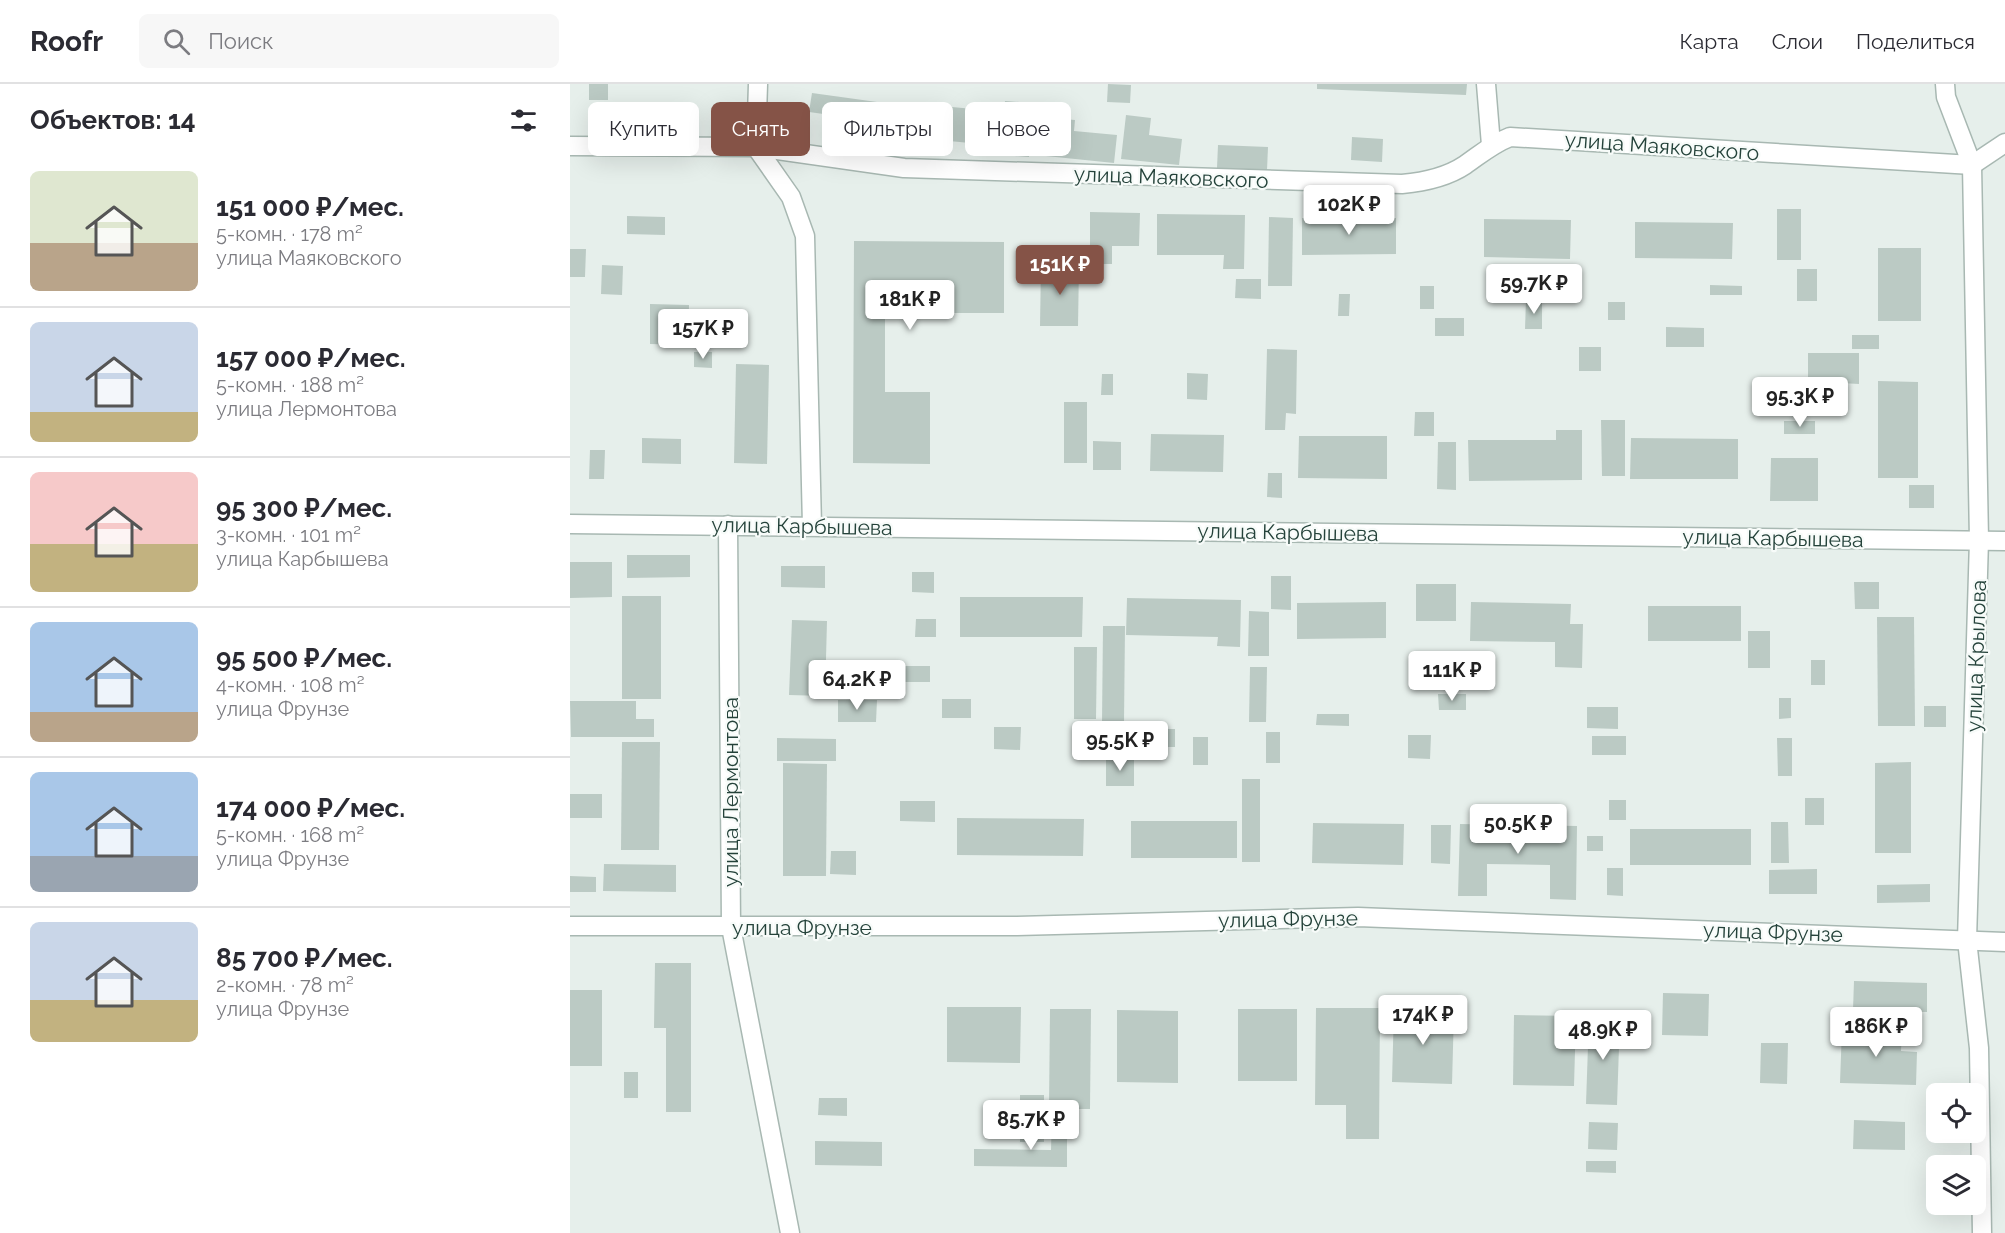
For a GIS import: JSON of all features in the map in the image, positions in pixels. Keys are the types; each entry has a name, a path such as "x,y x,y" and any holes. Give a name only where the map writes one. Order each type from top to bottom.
{"street":[{"path":"757,102 758,84"},
{"path":"1486,84 1491,145"},
{"name":"улица Крылова","path":"1945,84 1946,96 1972,165 1979,540 1967,940 1979,1048 1982,1233"},
{"name":"улица Маяковского","path":"810,155 904,168 1402,184 1426,182 1463,166 1491,145 1509,137 1972,165"},
{"path":"1972,165 2005,143"},
{"name":"улица Маяковского","path":"570,146 711,147"},
{"path":"762,156 790,197 805,236 812,526"},
{"name":"улица Карбышева","path":"570,524 2005,541"},
{"name":"улица Лермонтова","path":"728,525 731,927 790,1233"},
{"name":"улица Фрунзе","path":"570,926 1017,926 1358,917 2005,942"}],"building":[{"path":"589,84 608,84 608,100 589,100"},
{"path":"1108,84 1131,85 1130,103 1107,102"},
{"path":"1317,84 1467,84 1466,95 1317,89"},
{"path":"812,93 877,102 822,102 822,114 810,112"},
{"path":"953,107 965,108 965,142 953,141"},
{"path":"1126,115 1151,118 1149,135 1182,139 1179,165 1121,159"},
{"path":"1071,120 1075,120 1074,131 1117,135 1114,163 1046,156 1071,156"},
{"path":"1352,137 1383,139 1382,162 1351,160"},
{"path":"1218,145 1268,147 1267,170 1217,168"},
{"path":"1777,209 1801,209 1801,260 1777,260"},
{"path":"1090,212 1140,213 1139,246 1112,246 1112,264 1090,264"},
{"path":"1157,214 1245,215 1244,269 1223,269 1224,255 1157,255"},
{"path":"627,216 665,217 665,235 627,234"},
{"path":"1269,217 1293,218 1292,286 1268,286"},
{"path":"1302,218 1396,218 1396,254 1302,255"},
{"path":"1484,219 1571,220 1570,259 1484,257"},
{"path":"1635,222 1733,223 1732,259 1635,258"},
{"path":"854,241 1004,242 1004,313 885,313 885,392 930,392 930,464 853,463"},
{"path":"1878,248 1921,248 1921,321 1878,321"},
{"path":"570,249 586,249 585,277 570,277"},
{"path":"602,265 623,266 622,295 601,294"},
{"path":"1041,265 1079,265 1078,326 1040,326"},
{"path":"1797,269 1817,269 1817,301 1797,301"},
{"path":"1236,279 1261,279 1261,299 1235,298"},
{"path":"1710,285 1742,286 1742,295 1710,295"},
{"path":"1420,286 1434,286 1434,309 1420,309"},
{"path":"1339,294 1350,294 1349,316 1338,316"},
{"path":"1526,300 1542,300 1542,329 1525,329"},
{"path":"1608,302 1625,302 1625,320 1608,320"},
{"path":"650,304 689,305 688,345 650,344"},
{"path":"1435,318 1464,318 1464,336 1435,336"},
{"path":"1666,327 1704,328 1704,347 1666,347"},
{"path":"1852,335 1879,335 1879,349 1852,349"},
{"path":"1579,347 1601,347 1601,371 1579,371"},
{"path":"1267,349 1297,350 1296,414 1286,413 1285,430 1265,430"},
{"path":"694,352 712,352 712,368 694,367"},
{"path":"1808,353 1859,353 1859,384 1841,383 1841,405 1808,405"},
{"path":"736,364 769,365 767,464 734,463"},
{"path":"1187,373 1208,374 1207,400 1187,399"},
{"path":"1102,374 1113,374 1113,395 1101,395"},
{"path":"1878,381 1918,382 1918,478 1878,478"},
{"path":"1064,402 1087,402 1087,463 1064,463"},
{"path":"1415,412 1434,412 1434,436 1414,436"},
{"path":"1601,420 1625,420 1625,476 1602,476"},
{"path":"1784,421 1815,421 1815,434 1784,434"},
{"path":"1556,430 1582,430 1582,480 1469,481 1468,440 1556,440"},
{"path":"1151,434 1224,435 1223,472 1150,471"},
{"path":"1299,436 1387,436 1387,479 1298,478"},
{"path":"642,438 681,439 681,464 642,463"},
{"path":"1631,438 1738,439 1738,479 1630,479"},
{"path":"1093,441 1121,442 1121,470 1093,470"},
{"path":"1438,442 1456,442 1456,490 1437,489"},
{"path":"590,450 605,450 604,479 589,479"},
{"path":"1771,458 1818,458 1818,501 1770,501"},
{"path":"1268,473 1282,473 1282,498 1267,497"},
{"path":"1909,485 1934,485 1934,508 1909,508"},
{"path":"627,555 690,555 690,577 627,578"},
{"path":"570,562 612,562 612,597 570,598"},
{"path":"781,566 825,566 825,588 781,587"},
{"path":"912,572 934,572 934,593 912,592"},
{"path":"1271,576 1291,576 1291,610 1271,609"},
{"path":"1854,582 1879,582 1879,609 1855,609"},
{"path":"1416,584 1456,584 1456,621 1416,621"},
{"path":"622,596 661,596 661,699 622,699"},
{"path":"960,597 1083,597 1082,637 960,637"},
{"path":"1127,598 1241,600 1240,647 1217,646 1218,637 1126,635"},
{"path":"1386,602 1386,638 1297,639 1297,603"},
{"path":"1471,602 1571,604 1570,624 1583,624 1582,668 1555,667 1555,642 1470,641"},
{"path":"1648,606 1741,606 1741,641 1648,641"},
{"path":"1249,611 1269,612 1269,656 1248,656"},
{"path":"1877,617 1914,617 1915,726 1878,726"},
{"path":"916,619 936,619 936,637 915,637"},
{"path":"792,620 827,621 825,696 789,695"},
{"path":"1103,626 1125,626 1124,723 1102,723"},
{"path":"1748,631 1770,631 1770,668 1748,668"},
{"path":"1074,647 1097,647 1096,719 1074,719"},
{"path":"1426,656 1438,656 1438,684 1426,684"},
{"path":"1811,660 1825,660 1825,685 1811,685"},
{"path":"905,666 930,666 930,682 905,682"},
{"path":"1250,667 1267,667 1266,722 1249,722"},
{"path":"1438,694 1466,694 1466,710 1439,710"},
{"path":"1779,698 1791,698 1791,718 1779,719"},
{"path":"942,699 971,699 971,718 942,718"},
{"path":"838,700 877,700 876,722 838,722"},
{"path":"570,701 636,701 636,719 654,719 654,737 571,737"},
{"path":"1924,706 1946,706 1946,727 1924,727"},
{"path":"1587,707 1618,707 1618,729 1587,728"},
{"path":"1317,714 1349,714 1349,726 1316,725"},
{"path":"994,727 1021,727 1020,750 994,749"},
{"path":"1148,729 1175,729 1175,747 1148,747"},
{"path":"1266,732 1280,732 1280,763 1266,763"},
{"path":"1408,735 1431,735 1430,759 1408,758"},
{"path":"1592,736 1626,736 1626,755 1592,755"},
{"path":"1193,737 1208,737 1208,765 1193,765"},
{"path":"777,738 836,739 836,761 777,761"},
{"path":"1777,738 1792,738 1792,776 1778,776"},
{"path":"622,742 660,742 659,850 621,850"},
{"path":"1106,759 1134,759 1134,786 1106,786"},
{"path":"1911,762 1911,853 1875,853 1875,763"},
{"path":"783,763 827,764 826,876 783,876"},
{"path":"1242,779 1260,779 1260,862 1242,862"},
{"path":"570,794 602,794 602,818 570,818"},
{"path":"1805,798 1824,798 1824,825 1805,825"},
{"path":"1609,800 1626,800 1626,820 1609,820"},
{"path":"900,801 935,801 935,822 900,821"},
{"path":"957,818 1084,819 1083,856 957,855"},
{"path":"1131,821 1237,821 1237,858 1131,858"},
{"path":"1771,822 1788,822 1789,863 1771,863"},
{"path":"1313,823 1404,824 1403,865 1312,863"},
{"path":"1460,824 1577,826 1576,900 1550,899 1550,865 1487,864 1487,896 1458,896"},
{"path":"1431,825 1451,825 1450,864 1431,863"},
{"path":"1630,829 1751,829 1751,865 1630,865"},
{"path":"1587,836 1603,836 1603,851 1587,851"},
{"path":"831,851 856,851 856,875 830,874"},
{"path":"604,864 676,865 676,892 603,891"},
{"path":"1607,868 1623,868 1623,896 1607,895"},
{"path":"1817,869 1817,894 1769,894 1769,870"},
{"path":"570,876 596,877 596,892 570,892"},
{"path":"1930,884 1930,902 1877,903 1877,885"},
{"path":"655,963 691,963 691,1112 666,1112 666,1028 654,1028"},
{"path":"1854,981 1927,983 1927,1012 1853,1010"},
{"path":"570,990 602,990 602,1066 570,1066"},
{"path":"1663,993 1709,994 1708,1036 1662,1035"},
{"path":"947,1007 1021,1007 1020,1063 947,1062"},
{"path":"1316,1008 1380,1008 1379,1139 1346,1139 1346,1105 1315,1105"},
{"path":"1050,1009 1091,1009 1090,1109 1049,1109"},
{"path":"1238,1009 1297,1009 1297,1081 1238,1081"},
{"path":"1394,1009 1454,1011 1452,1084 1392,1082"},
{"path":"1117,1010 1178,1011 1178,1083 1117,1082"},
{"path":"1514,1015 1576,1016 1574,1086 1513,1085"},
{"path":"1589,1017 1620,1018 1617,1105 1586,1104"},
{"path":"1842,1028 1902,1030 1901,1051 1917,1052 1916,1085 1840,1083"},
{"path":"1761,1043 1788,1043 1787,1084 1760,1083"},
{"path":"624,1072 638,1072 638,1098 624,1098"},
{"path":"1020,1095 1044,1095 1044,1142 1020,1142"},
{"path":"819,1098 847,1098 847,1116 818,1115"},
{"path":"1052,1113 1067,1113 1067,1167 974,1166 974,1149 1051,1150"},
{"path":"1854,1120 1905,1122 1905,1150 1853,1149"},
{"path":"1589,1122 1618,1123 1617,1150 1588,1149"},
{"path":"815,1141 882,1142 882,1166 815,1165"},
{"path":"1586,1161 1616,1161 1616,1173 1586,1172"}]}
